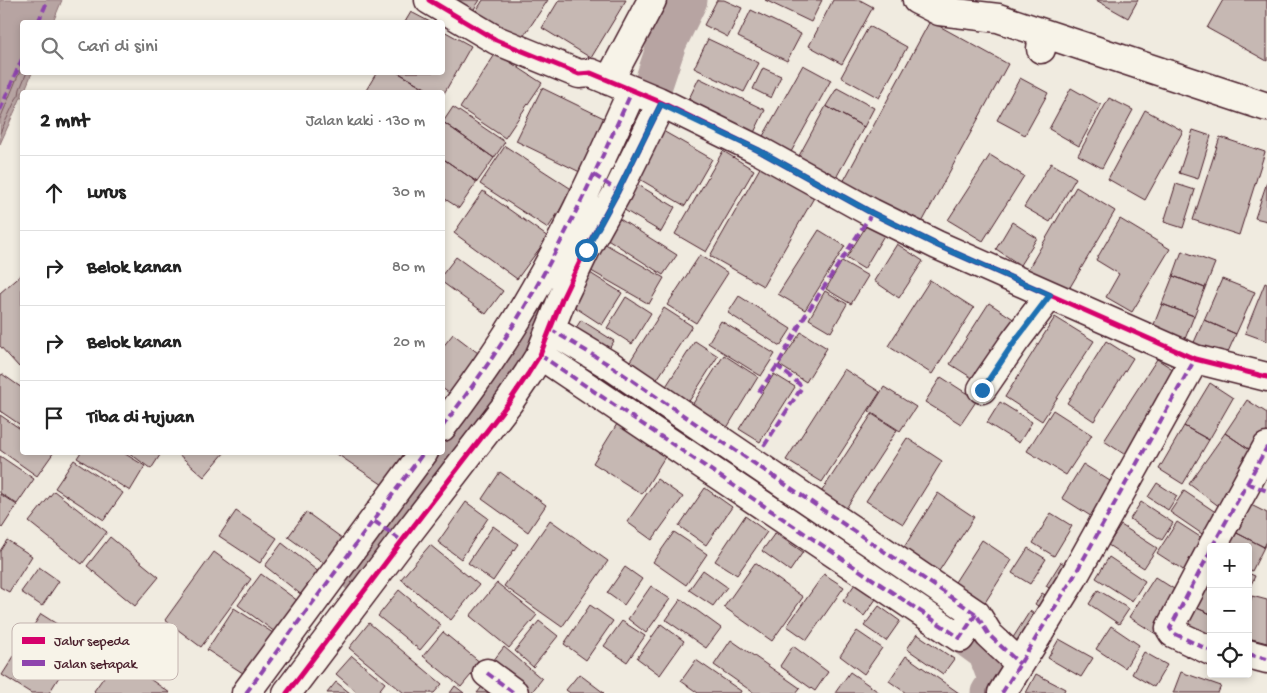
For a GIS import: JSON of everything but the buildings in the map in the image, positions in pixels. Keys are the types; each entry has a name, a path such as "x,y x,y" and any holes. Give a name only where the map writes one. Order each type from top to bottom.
{"street":[{"path":"429,0 496,40 579,74 591,73 758,150 872,213 937,245 1195,359 1267,377"},
{"path":"287,693 509,402 546,339 586,250 618,191 639,94 652,0"},
{"path":"917,0 939,11 998,18 1042,42 1267,106"},
{"path":"445,423 479,377 516,320 639,94"},
{"path":"594,175 618,191"},
{"path":"982,390 1015,341 1050,295"},
{"path":"546,339 612,366 976,614 989,635 1020,664"},
{"path":"1002,693 1073,578 1195,359"},
{"path":"1216,543 1257,487 1267,447"},
{"path":"246,693 422,455"},
{"path":"374,521 402,541"},
{"path":"1207,558 1170,628 1173,633 1207,649"},
{"path":"1252,655 1267,659"},
{"path":"487,673 514,693"}],"water":[{"path":"0,0 62,0 54,20 20,20 20,75 31,75 25,90 20,90 20,99 0,144"}],"waterway":[{"path":"632,133 648,100 667,43 688,0"},
{"path":"360,576 534,334 557,287"},
{"path":"546,342 673,421 825,533"},
{"path":"931,611 987,652 998,681 990,693"}],"marked path":[{"path":"39,20 48,0"},
{"path":"0,110 20,64"},
{"path":"445,423 516,321 548,265 578,208 632,91"},
{"path":"594,175 618,191"},
{"path":"759,392 777,366 803,319 872,213"},
{"path":"550,329 611,366 976,614 989,635 1020,664"},
{"path":"540,355 960,638 976,614"},
{"path":"1002,693 1073,578 1195,359"},
{"path":"764,446 802,387 777,366"},
{"path":"1214,543 1267,447"},
{"path":"246,693 422,455"},
{"path":"1247,483 1267,491"},
{"path":"374,521 402,541"},
{"path":"1207,558 1170,628 1173,633 1207,649"},
{"path":"1252,655 1267,659"},
{"path":"487,673 514,693"}],"cycle path":[{"path":"429,0 496,40 579,74 591,73 658,101 758,150 872,213 937,245 1195,359 1267,377"},
{"path":"287,693 509,402 528,374 540,355 562,299 586,249 618,191 661,104"}],"route":[{"path":"586,250 618,191 661,104 758,150 872,213 937,245 1050,295 1015,341 982,390"}]}
